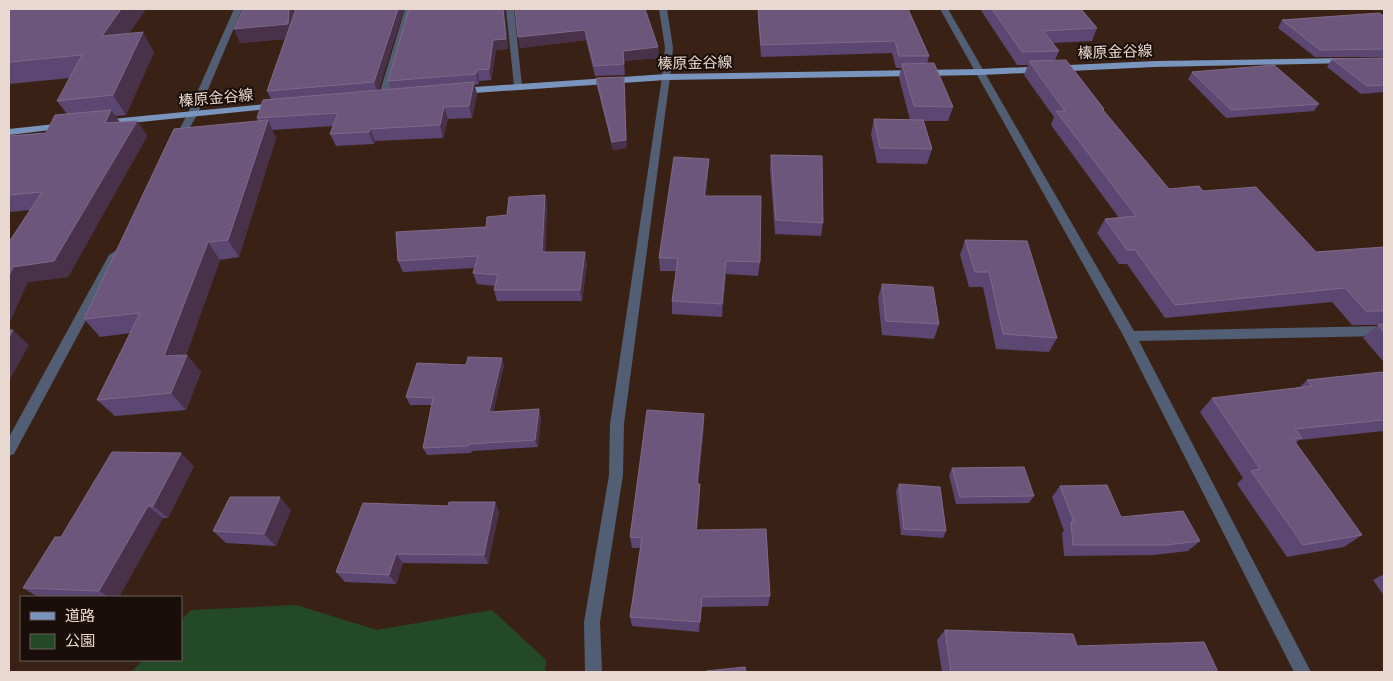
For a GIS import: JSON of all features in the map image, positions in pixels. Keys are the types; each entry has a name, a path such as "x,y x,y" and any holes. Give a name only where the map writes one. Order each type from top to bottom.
{"main road":[{"name":"榛原金谷線","path":"450,92 666,77 982,72 1155,64 1354,61"},
{"name":"榛原金谷線","path":"9,132 288,105"}],"street":[{"path":"169,156 193,113 238,9"},
{"path":"383,98 409,9"},
{"path":"510,9 518,86"},
{"path":"593,672 592,622 616,475 617,424 666,77 668,48 663,9"},
{"path":"944,9 982,72 1130,336 1303,672"},
{"path":"9,450 122,243"},
{"path":"1130,336 1384,330"}],"green space":[{"path":"296,605 377,630 492,610 546,660 545,672 131,672 142,661 182,661 182,619 191,610"}],"building":[{"path":"9,9 121,9 102,36 143,32 113,95 57,101 82,55 9,62"},
{"path":"243,9 289,9 288,24 234,29"},
{"path":"296,9 398,9 374,82 267,91"},
{"path":"409,9 503,9 506,39 493,40 489,69 477,70 476,74 388,81"},
{"path":"515,9 645,9 658,47 623,51 624,64 594,66 585,30 518,37"},
{"path":"758,9 908,9 929,56 899,56 895,41 761,45"},
{"path":"992,9 1081,9 1097,28 1043,31 1059,51 1022,52"},
{"path":"1379,13 1384,16 1384,49 1320,50 1282,20"},
{"path":"1384,58 1384,85 1367,86 1332,59"},
{"path":"1066,60 1103,110 1169,189 1199,186 1203,191 1256,187 1316,252 1384,247 1384,311 1366,311 1345,288 1175,305 1135,250 1127,250 1105,219 1136,216 1056,111 1065,111 1029,61"},
{"path":"934,63 953,107 914,106 902,64"},
{"path":"1274,65 1319,104 1231,110 1192,72"},
{"path":"624,77 626,140 612,142 596,78"},
{"path":"474,82 469,106 444,107 440,125 370,129 369,132 330,134 338,113 257,118 263,100"},
{"path":"111,110 105,123 137,121 54,261 13,267 9,276 9,242 42,192 9,195 9,136 46,133 55,115"},
{"path":"874,119 923,120 932,149 880,148"},
{"path":"268,120 228,240 208,242 164,356 187,355 171,393 97,400 140,313 84,319 174,129"},
{"path":"771,155 822,156 823,223 776,220"},
{"path":"674,157 709,159 704,196 761,196 760,262 726,261 722,304 672,301 678,258 659,258"},
{"path":"545,195 542,252 585,252 580,290 494,290 498,275 473,273 478,256 398,261 396,232 486,227 487,217 507,215 509,197"},
{"path":"965,240 1027,241 1057,338 1003,334 989,272 975,272"},
{"path":"882,284 933,287 939,324 886,321"},
{"path":"1384,324 1384,332 1378,325"},
{"path":"468,357 502,358 489,412 539,409 535,440 423,448 433,398 406,397 417,363 466,365"},
{"path":"1382,372 1384,374 1384,420 1295,429 1302,438 1293,439 1362,535 1303,545 1251,471 1260,469 1212,398 1312,386 1307,380"},
{"path":"647,410 704,414 697,484 700,484 696,530 766,529 770,596 702,597 700,622 630,617 642,538 630,537"},
{"path":"112,452 181,453 153,506 148,506 99,591 23,588 55,537 61,537"},
{"path":"1024,467 1034,496 960,497 952,468"},
{"path":"899,484 940,487 946,531 904,529"},
{"path":"1107,485 1121,517 1183,511 1200,541 1166,545 1073,545 1071,522 1074,522 1060,486"},
{"path":"230,497 280,497 264,534 213,531"},
{"path":"449,502 495,502 484,555 396,554 389,575 336,572 363,503 448,506"},
{"path":"945,630 1073,634 1077,646 1204,642 1218,672 951,672"},
{"path":"745,667 746,672 706,672 706,671"}]}
